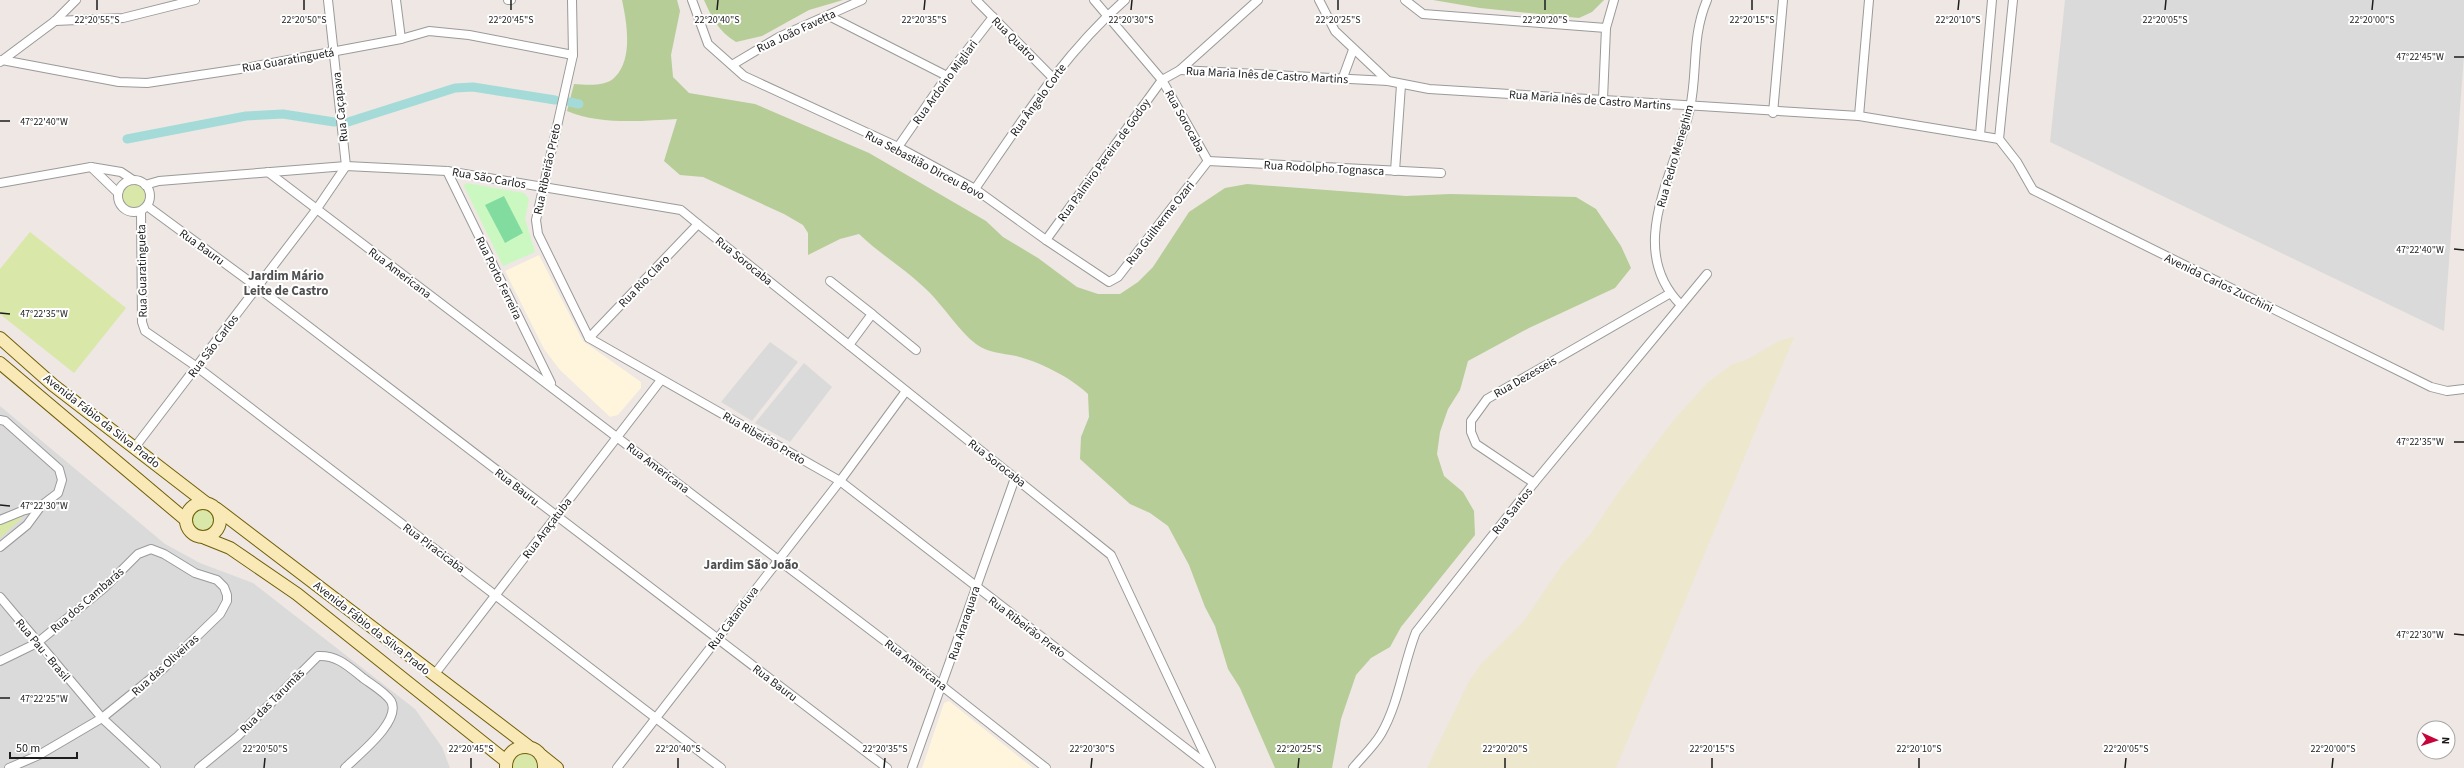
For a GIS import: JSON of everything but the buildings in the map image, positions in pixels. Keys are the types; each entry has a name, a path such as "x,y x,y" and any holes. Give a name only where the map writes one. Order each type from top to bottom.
{"main road":[{"name":"Avenida Fábio da Silva Prado","path":"0,338 53,385 206,503"},
{"name":"Avenida Fábio da Silva Prado","path":"0,363 186,520"},
{"path":"200,502 206,503 217,510 220,518 218,529 205,538 190,532 186,520 191,507 200,502"},
{"name":"Avenida Fábio da Silva Prado","path":"217,510 434,676 528,746 536,750 543,762"},
{"name":"Avenida Fábio da Silva Prado","path":"205,538 230,548 297,594 506,764"},
{"path":"506,764 508,755 516,748 528,746"},
{"path":"543,762 557,768"}],"street":[{"path":"1,61 54,21 76,0"},
{"path":"54,21 123,18 195,0"},
{"name":"Rua Caçapava","path":"328,0 346,166"},
{"path":"396,0 401,39"},
{"name":"Rua Ribeirão Preto","path":"572,0 573,54 542,187 536,220 538,234 589,338 840,482 1211,768"},
{"name":"Rua Sebastião Dirceu Bovo","path":"692,0 708,44 744,76 898,147 975,189 1046,240 1109,282"},
{"name":"Rua João Favetta","path":"732,64 780,37 862,0"},
{"name":"Rua Quatro","path":"976,0 1052,77"},
{"path":"1094,0 1162,80"},
{"name":"Rua Ângelo Corte","path":"975,189 1052,77 1108,15 1125,0"},
{"name":"Rua Palmiro Pereira de Godoy","path":"1046,240 1162,80 1180,70 1258,0"},
{"path":"1319,0 1335,31 1353,50 1388,81"},
{"path":"1405,0 1422,14 1606,28"},
{"path":"1603,99 1606,28 1614,0"},
{"name":"Rua Pedro Meneghim","path":"1681,305 1670,294 1659,274 1653,238 1663,193 1690,107 1695,40 1707,0"},
{"path":"1773,113 1783,0"},
{"path":"1858,116 1869,0"},
{"path":"1980,135 1992,0"},
{"path":"1999,139 2013,0"},
{"path":"829,16 947,76"},
{"name":"Rua Ardoíno Migliari","path":"898,147 947,76 993,17"},
{"name":"Rua Guaratinguetá","path":"1,61 119,82 148,83 401,39 429,31 469,35 573,54"},
{"path":"1342,80 1353,50"},
{"name":"Rua Maria Inês de Castro Martins","path":"1180,70 1342,80 1388,81 1401,85 1429,89 1603,99 1773,113 1858,116 1999,139"},
{"name":"Rua Sorocaba","path":"1162,80 1208,161"},
{"path":"1395,171 1401,85"},
{"name":"Avenida Carlos Zucchini","path":"1999,139 2017,162 2033,190 2431,387 2447,391 2464,389"},
{"name":"Rua Rodolpho Tognasca","path":"1208,161 1441,173"},
{"name":"Rua Guilherme Ozari","path":"1109,282 1118,277 1208,161"},
{"name":"Rua São Carlos","path":"134,447 197,367 316,210 346,166"},
{"name":"Rua São Carlos","path":"145,185 159,181 346,166 447,171 681,210 698,224"},
{"path":"0,183 91,167 121,172 133,180 145,185 150,198 144,209 131,213 126,211 119,203 118,193 123,184 133,180"},
{"path":"91,167 118,193"},
{"name":"Rua Porto Ferreira","path":"447,171 552,386"},
{"name":"Rua Americana","path":"268,172 316,210 552,386 943,685 1046,768"},
{"name":"Rua Bauru","path":"144,209 257,287 887,768"},
{"name":"Rua Guaratingueta","path":"144,209 142,322 145,331"},
{"name":"Rua Sorocaba","path":"698,224 1111,555 1211,768"},
{"name":"Rua Rio Claro","path":"589,338 698,224"},
{"name":"Rua Santos","path":"1353,768 1380,736 1388,720 1406,656 1416,632 1534,483 1707,274"},
{"path":"830,281 916,350"},
{"name":"Rua Dezesseis","path":"1534,483 1476,444 1471,432 1471,421 1478,410 1487,399 1670,294"},
{"path":"848,345 872,314"},
{"name":"Rua Piracicaba","path":"145,331 197,367 721,768"},
{"name":"Rua Araçatuba","path":"434,676 661,380"},
{"name":"Rua Catanduva","path":"617,768 777,559 840,482 906,391"},
{"path":"0,420 5,421 59,469 62,474 58,493 41,506 27,525 0,547"},
{"name":"Rua Araraquara","path":"912,768 943,685 975,587 1016,478"},
{"path":"0,520 22,511 41,506"},
{"name":"Rua dos Cambarás","path":"0,661 37,643 104,588 138,554 151,549"},
{"name":"Rua das Oliveiras","path":"9,768 39,754 102,718 164,668 220,614 227,601 224,587 217,580 195,573 164,554 151,549"},
{"name":"Rua Pau - Brasil","path":"0,597 37,643 102,718 156,768"},
{"name":"Rua das Tarumãs","path":"199,768 238,736 318,656 329,655 339,659 380,691 391,701 393,710 389,723 345,768"}],"shaded area":[{"path":"2065,0 2464,0 2464,54 2444,331 2050,142"},
{"path":"539,255 583,341 641,382 641,388 618,415 610,417 560,370 544,349 505,271"},
{"path":"1794,337 1616,768 1427,768 1468,683 1480,665 1523,622 1562,565 1589,536 1618,493 1673,421 1707,383 1731,365 1748,359 1781,340"},
{"path":"770,342 798,362 752,421 721,402"},
{"path":"804,363 832,387 790,442 755,423"},
{"path":"0,406 165,544 200,563 253,583 415,709 442,747 450,768 0,768"},
{"path":"949,701 1033,768 922,768 944,703"}],"green space":[{"path":"622,0 677,0 680,11 671,55 673,77 689,93 755,104 869,153 986,221 1003,237 1038,258 1077,287 1098,294 1120,294 1138,282 1153,267 1189,212 1225,188 1247,184 1406,196 1450,194 1576,197 1596,209 1621,246 1631,268 1615,288 1529,328 1468,361 1460,390 1448,409 1440,432 1437,454 1444,476 1463,492 1474,511 1475,535 1401,627 1390,647 1371,658 1356,675 1341,719 1332,768 1275,768 1240,688 1228,669 1215,626 1205,607 1189,565 1168,526 1150,513 1130,504 1080,459 1081,437 1089,417 1088,394 1064,376 1035,362 1016,356 990,351 976,344 921,284 859,234 840,239 808,255 808,233 803,225 784,214 703,177 680,175 664,161 677,119 636,121 607,120 567,111 574,84 601,84 615,77 621,69 624,61 627,40 626,19"},
{"path":"704,0 843,0 809,10 762,36 736,42 725,34 717,24"},
{"path":"1433,0 1604,0 1592,12 1579,18 1480,8"},
{"path":"466,183 524,193 529,199 525,219 535,252 503,266 464,186"},
{"path":"134,184 144,187 147,197 144,207 134,210 124,207 121,197 124,187"},
{"path":"504,196 523,233 505,243 485,205"},
{"path":"30,232 126,308 74,373 0,314 0,269"},
{"path":"203,506 213,510 217,520 213,530 203,534 193,530 189,520 193,510"},
{"path":"21,513 22,518 0,538 0,523"},
{"path":"525,752 536,758 537,768 511,768 515,757"}],"waterway":[{"path":"345,123 455,88 473,87 555,100"},
{"path":"570,102 579,104"},
{"path":"127,139 246,116 283,114 334,122"}],"district":[{"name":"Jardim Mário Leite de Castro","path":"286,282"},
{"name":"Jardim São João","path":"751,564"}]}
